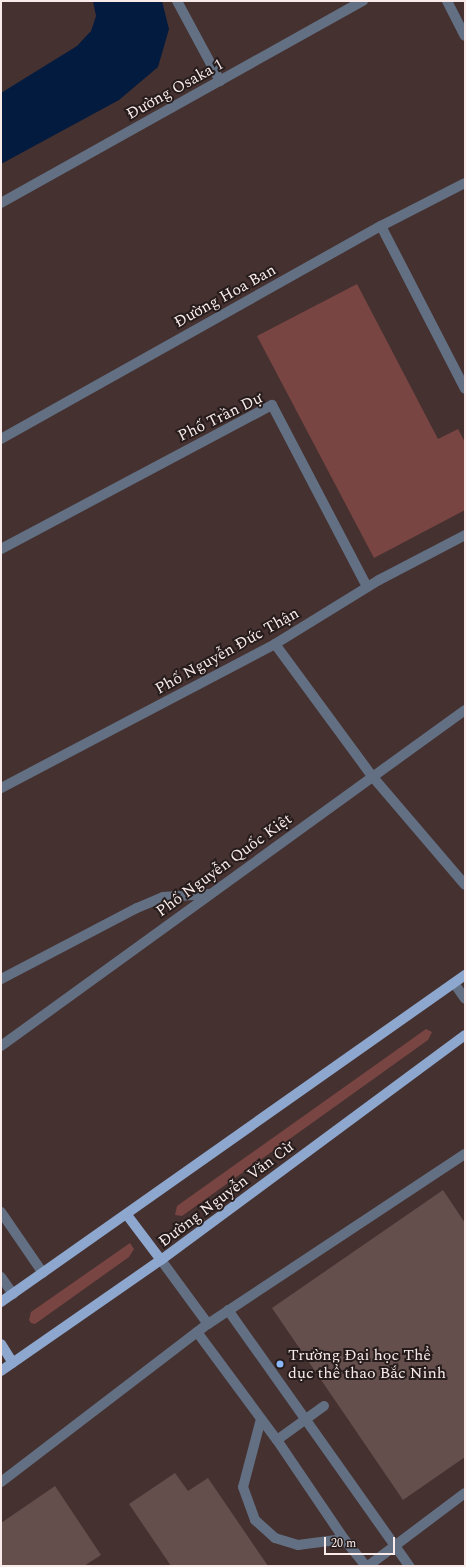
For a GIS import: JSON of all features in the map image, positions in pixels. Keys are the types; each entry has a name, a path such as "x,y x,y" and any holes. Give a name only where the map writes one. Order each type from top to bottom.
{"main road":[{"path":"1,1302 465,975"},
{"name":"Đường Nguyễn Văn Cừ","path":"1,1371 161,1260 465,1035"},
{"path":"127,1214 161,1260"},
{"path":"1,1344 13,1363"}],"street":[{"path":"177,1 220,81"},
{"name":"Đường Osaka 1","path":"1,203 363,1"},
{"path":"447,1 465,36"},
{"name":"Đường Hoa Ban","path":"1,439 381,226 465,183"},
{"path":"381,226 465,389"},
{"name":"Phố Trần Dự","path":"1,549 272,405 367,587"},
{"name":"Phố Nguyễn Đức Thận","path":"1,788 275,644 367,587 465,535"},
{"path":"275,644 372,776 465,886"},
{"name":"Phố Nguyễn Quốc Kiệt","path":"1,1046 465,710"},
{"path":"1,979 144,905 163,897 209,894"},
{"path":"454,983 465,998"},
{"path":"1,1482 208,1324 465,1154"},
{"path":"1,1212 44,1273"},
{"path":"161,1260 208,1324"},
{"path":"1,1277 13,1294"},
{"path":"228,1310 409,1566"},
{"path":"197,1332 262,1419 344,1539 367,1566 465,1493"},
{"path":"276,1440 324,1406"},
{"path":"262,1419 243,1487 255,1520 275,1538 298,1545 344,1539"}],"shaded area":[{"path":"357,284 438,439 458,429 465,442 465,510 374,558 257,336"},
{"path":"426,1029 432,1032 428,1040 182,1216 175,1215 177,1206"},
{"path":"130,1243 134,1249 129,1257 35,1324 31,1323 29,1320 31,1312"}],"water":[{"path":"93,1 162,1 169,29 158,67 119,100 1,164 1,93 77,46 91,31 96,16"}],"building":[{"path":"443,1190 465,1223 465,1457 403,1500 272,1308"},
{"path":"175,1473 188,1491 208,1478 268,1566 171,1566 129,1504"},
{"path":"55,1486 101,1555 84,1566 1,1566 1,1523"}],"place":[{"name":"Trường Đại học Thể dục thể thao Bắc Ninh","path":"280,1364"}]}
